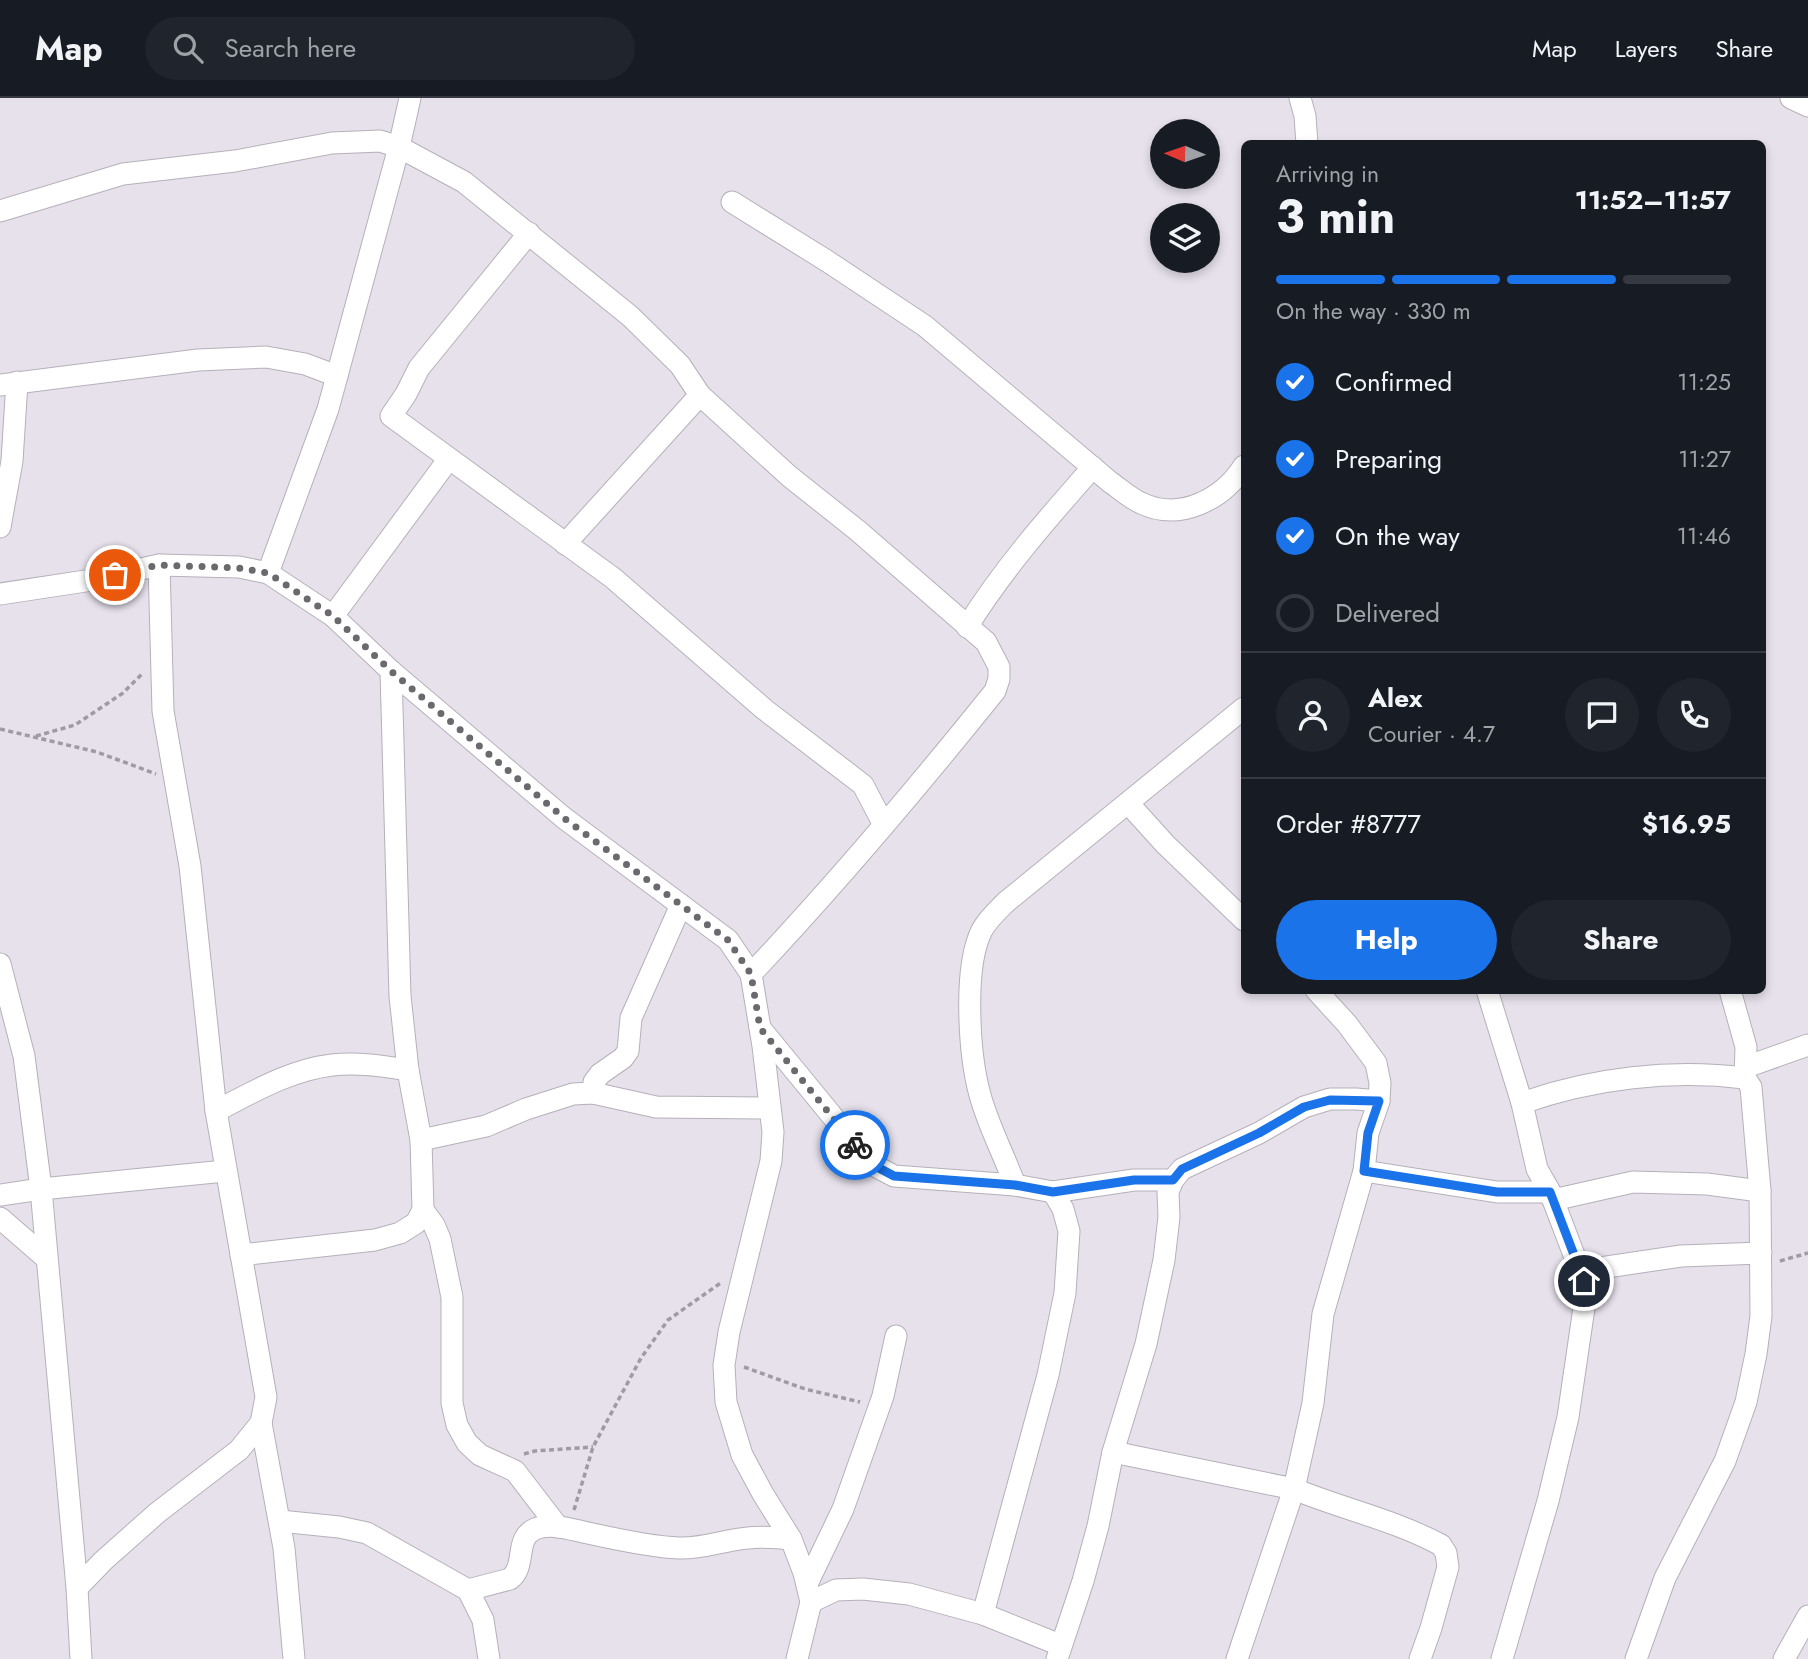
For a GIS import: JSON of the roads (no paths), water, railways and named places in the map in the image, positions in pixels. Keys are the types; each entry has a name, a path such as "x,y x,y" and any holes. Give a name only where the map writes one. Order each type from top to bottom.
{"street":[{"path":"268,573 338,376 410,98"},
{"path":"1300,98 1307,140"},
{"path":"1791,98 1808,106"},
{"path":"0,211 122,174 235,161 332,143 380,141 399,147 464,183 630,316 680,365 700,396 789,476 857,530 986,642 999,667 995,691 932,770 751,974"},
{"path":"732,202 925,326 1093,467 1142,504 1168,510 1197,507 1218,496 1241,478"},
{"path":"529,233 419,368 391,416 613,578 764,709 863,785 884,825"},
{"path":"0,527 12,461 9,384 198,360 266,357 304,364 338,376"},
{"path":"565,544 700,396"},
{"path":"333,616 448,460"},
{"path":"967,627 984,599 1032,537 1093,467"},
{"path":"159,565 163,711 190,866 216,1111 225,1171 266,1396 261,1423 280,1521 294,1659"},
{"path":"0,594 92,580 159,565 239,568 268,573 333,616 391,671 564,818 728,940 751,974 773,1132 771,1161 724,1365 726,1402 742,1455 791,1539 809,1593"},
{"path":"241,1255 376,1240 400,1233 416,1223 423,1210 421,1140 408,1070 400,996 391,671"},
{"path":"1015,1185 980,1096 971,1049 969,1014 977,943 982,929 1006,902 1241,710"},
{"path":"1128,803 1165,844 1241,917"},
{"path":"593,1093 594,1082 600,1074 623,1058 628,1051 631,1018 681,905"},
{"path":"0,964 24,1056 41,1189 81,1659"},
{"path":"1237,1659 1294,1489 1313,1404 1323,1314 1333,1271 1364,1171 1368,1133 1379,1101 1380,1083 1376,1063 1347,1024 1320,994"},
{"path":"1488,994 1522,1103 1537,1169 1551,1196 1584,1281 1586,1301 1568,1417 1548,1501 1502,1659"},
{"path":"1636,1659 1665,1578 1725,1461 1746,1402 1761,1316 1760,1191 1751,1087 1746,1072 1746,1047 1731,994"},
{"path":"760,1028 842,1130 877,1167 894,1176 1015,1185 1053,1192 1134,1180 1173,1180"},
{"path":"1522,1103 1561,1089 1618,1080 1746,1072 1808,1045"},
{"path":"216,1111 257,1090 310,1069 333,1065 371,1065 408,1070"},
{"path":"421,1140 486,1126 573,1094 593,1093 656,1107 769,1108"},
{"path":"809,1593 863,1589 909,1594 983,1614 1058,1652 1092,1548 1113,1452 1146,1344 1164,1260 1168,1192 1173,1180 1182,1169 1259,1133 1304,1107 1330,1100 1379,1101"},
{"path":"0,1195 225,1171"},
{"path":"1364,1171 1497,1192 1551,1196 1633,1182 1707,1184 1760,1191"},
{"path":"983,1614 1048,1375 1065,1293 1069,1231 1063,1209 1053,1192"},
{"path":"423,1210 440,1239 452,1297 452,1403 457,1425 467,1443 480,1455 514,1471 563,1528"},
{"path":"0,1218 47,1258"},
{"path":"1580,1271 1681,1256 1761,1260"},
{"path":"797,1659 809,1593 843,1509 879,1405 896,1336"},
{"path":"77,1588 157,1513 239,1450 261,1423"},
{"path":"1113,1452 1294,1489 1380,1519 1441,1545 1446,1553 1448,1567 1420,1659"},
{"path":"280,1521 339,1527 367,1533 468,1590 483,1620 489,1659"},
{"path":"468,1590 510,1579 516,1574 522,1545 526,1536 536,1528 563,1528 677,1548 697,1548 750,1537 791,1539"},
{"path":"1784,1659 1808,1616"}]}
